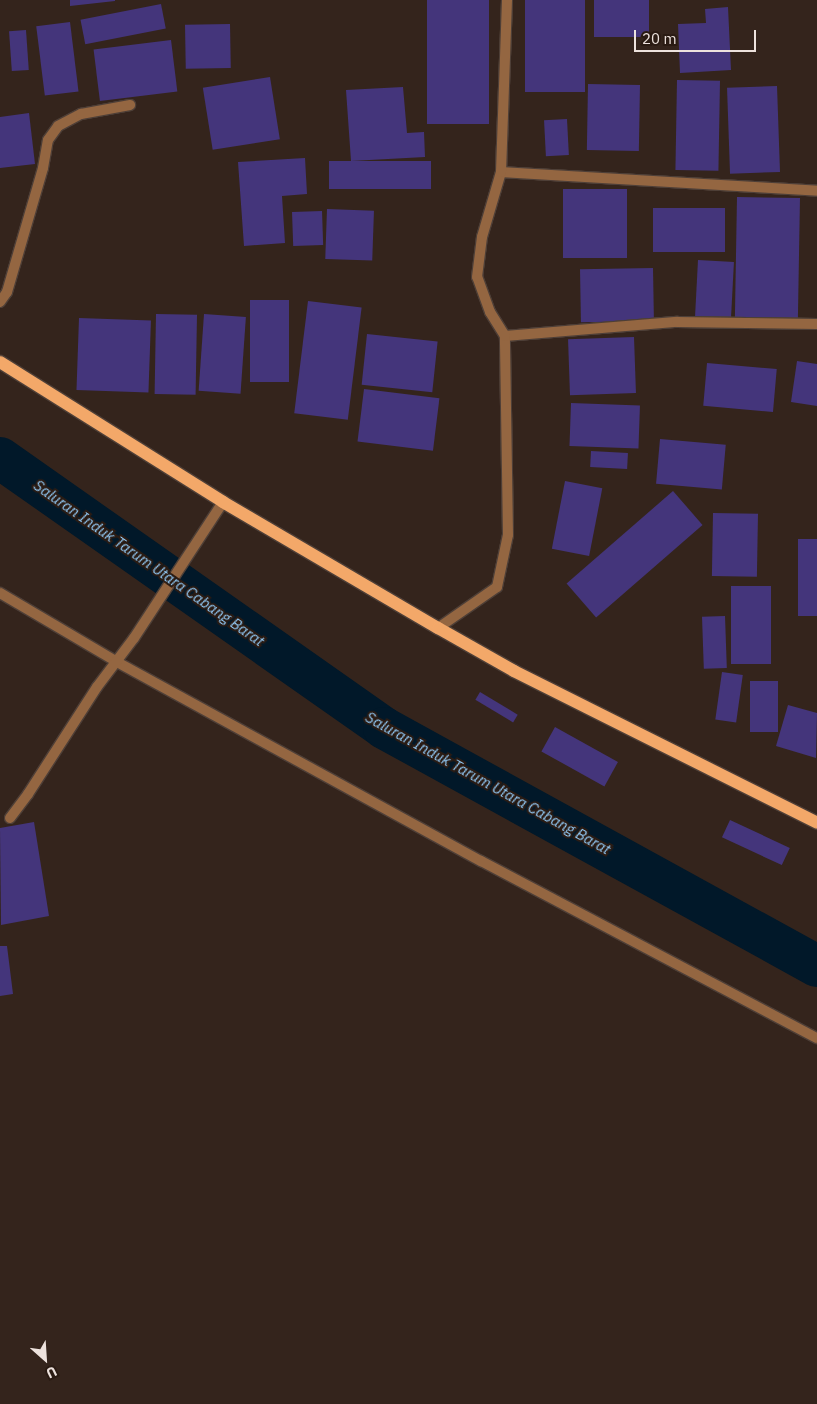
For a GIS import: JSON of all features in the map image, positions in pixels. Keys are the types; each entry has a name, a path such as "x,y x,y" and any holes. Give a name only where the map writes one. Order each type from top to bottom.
{"main road":[{"path":"0,362 223,502 514,671 817,823"}],"street":[{"path":"438,628 497,587 505,557 509,504 505,336 490,312 477,277 482,237 501,172 507,0"},
{"path":"0,302 7,292 43,168 48,140 58,126 81,114 130,105"},
{"path":"501,172 817,191"},
{"path":"505,336 677,322 817,324"},
{"path":"10,818 28,794 97,686 134,638 223,502"},
{"path":"0,593 117,662 490,866 817,1038"}],"building":[{"path":"70,0 115,0 115,1 70,6"},
{"path":"427,0 489,0 489,124 427,124"},
{"path":"525,0 585,0 585,92 525,92"},
{"path":"594,0 649,0 649,37 594,37"},
{"path":"161,4 166,29 85,44 81,20"},
{"path":"728,7 731,70 680,73 678,24 706,23 705,9"},
{"path":"70,22 79,91 45,96 36,26"},
{"path":"230,24 231,68 186,69 185,25"},
{"path":"26,30 29,70 12,71 9,31"},
{"path":"171,40 177,92 100,101 94,50"},
{"path":"270,77 280,139 213,150 203,88"},
{"path":"677,80 720,81 718,171 675,170"},
{"path":"588,84 640,85 639,151 587,150"},
{"path":"777,86 780,172 730,174 727,88"},
{"path":"403,87 407,133 424,132 425,157 351,161 346,90"},
{"path":"29,113 35,164 0,168 0,117"},
{"path":"567,119 569,155 546,156 544,120"},
{"path":"305,158 307,194 282,196 285,243 244,246 238,162"},
{"path":"329,161 431,161 431,189 329,189"},
{"path":"563,189 627,189 627,258 563,258"},
{"path":"737,197 800,198 798,322 735,321"},
{"path":"653,208 725,208 725,252 653,252"},
{"path":"327,209 374,211 372,261 325,259"},
{"path":"322,211 323,245 293,246 292,212"},
{"path":"698,260 734,262 731,323 695,321"},
{"path":"653,268 654,321 581,322 580,269"},
{"path":"250,300 289,300 289,382 250,382"},
{"path":"308,301 362,308 348,420 294,413"},
{"path":"156,314 197,315 196,395 155,394"},
{"path":"204,314 246,317 241,394 199,391"},
{"path":"79,318 151,321 148,392 76,390"},
{"path":"367,334 438,341 432,392 362,385"},
{"path":"634,337 636,393 570,395 568,339"},
{"path":"797,361 817,364 817,406 791,402"},
{"path":"707,363 777,369 773,412 703,406"},
{"path":"364,389 439,398 433,451 358,442"},
{"path":"571,403 640,405 638,448 569,446"},
{"path":"660,439 726,445 722,490 656,484"},
{"path":"591,451 628,453 627,469 590,467"},
{"path":"565,481 602,488 589,556 552,549"},
{"path":"673,491 703,525 596,617 567,584"},
{"path":"713,513 758,514 757,577 712,576"},
{"path":"798,539 817,539 817,616 798,616"},
{"path":"731,586 771,586 771,664 731,664"},
{"path":"725,616 727,668 704,669 702,617"},
{"path":"722,672 743,675 736,722 715,720"},
{"path":"750,681 778,681 778,732 750,732"},
{"path":"480,692 518,715 513,722 475,700"},
{"path":"788,705 817,713 816,758 776,746"},
{"path":"555,727 618,762 604,786 541,751"},
{"path":"730,820 790,848 782,865 722,837"},
{"path":"34,822 49,916 1,925 0,828"},
{"path":"0,946 7,946 13,994 0,996"}],"waterway":[{"name":"Saluran Induk Tarum Utara Cabang Barat","path":"0,458 384,728 817,966"}]}
